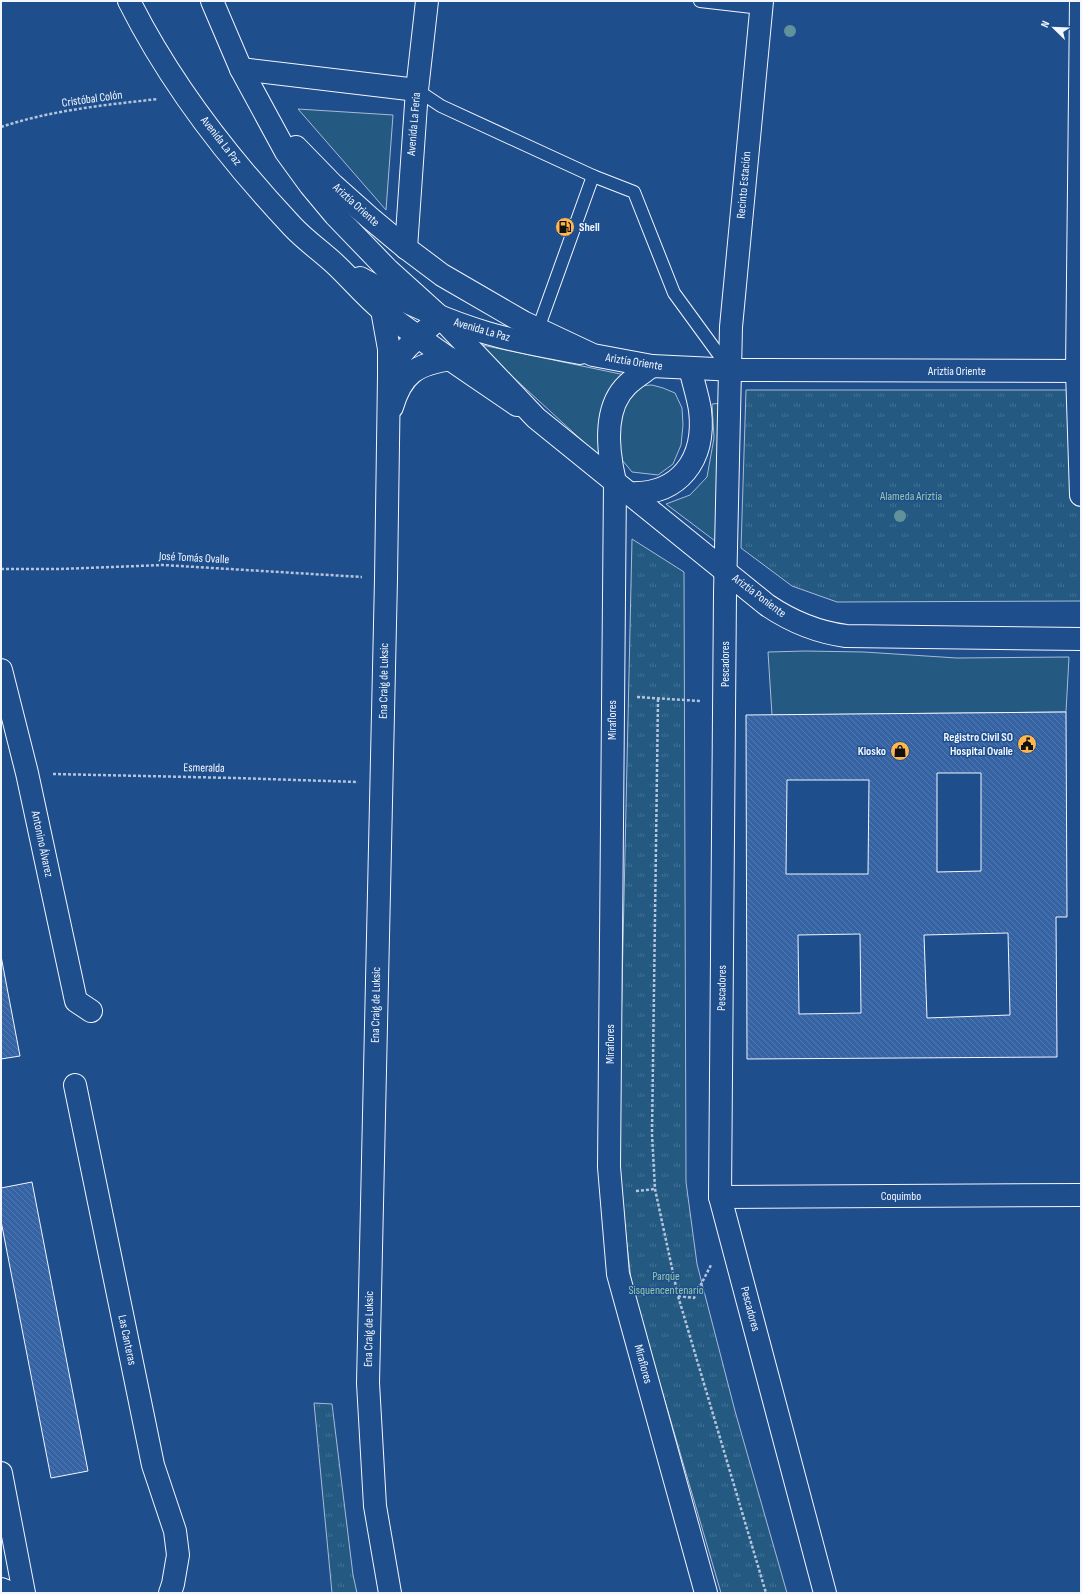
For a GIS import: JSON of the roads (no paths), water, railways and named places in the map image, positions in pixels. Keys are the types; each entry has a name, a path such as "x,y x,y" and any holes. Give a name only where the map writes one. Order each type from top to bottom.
{"street":[{"name":"Avenida La Paz","path":"129,1 161,57 187,96 220,141 293,227 335,264 382,310 451,360 536,418"},
{"path":"212,1 241,69 286,152 310,185 367,250 440,317 536,418"},
{"name":"Avenida La Feria","path":"419,297 412,284 408,270 406,248 417,90 427,1"},
{"path":"1081,1 1079,371 1081,495"},
{"name":"Recinto Estación","path":"730,370 731,327 762,5"},
{"path":"241,69 417,90"},
{"name":"Ariztía Oriente","path":"268,118 333,185 406,248 442,275 538,329 593,355 652,366 730,370 1079,371"},
{"name":"Avenida La Paz","path":"335,264 382,290 440,317 488,333 593,355"},
{"path":"382,310 388,349 389,376"},
{"name":"Ena Craig de Luksic","path":"390,1593 375,1506 368,1383 382,783 389,376 398,357 440,317"},
{"name":"Ena Craig de Luksic","path":"389,416 397,392 411,372 432,362 451,360"},
{"path":"652,366 627,385 613,410 609,428 610,460 621,488 642,494 669,486 681,476 691,464 697,449 700,434 700,411 690,368"},
{"name":"Pescadores","path":"730,370 726,572 720,1197 825,1593"},
{"name":"Ariztía Poniente","path":"536,418 767,605 798,624 830,634 846,636 1081,639"},
{"name":"Miraflores","path":"621,488 608,1167 618,1274 706,1593"},
{"name":"Antonino Álvarez","path":"1,670 27,773 76,1001 92,1011"},
{"name":"Las Canteras","path":"75,1084 153,1465 175,1531 178,1555 170,1593"},
{"name":"Coquimbo","path":"720,1197 1081,1195"},
{"path":"1,1472 24,1593"},
{"path":"1,1589 11,1593"}],"lane":[{"path":"700,1 762,5"},
{"path":"417,90 441,106 593,176 634,192 674,293 730,370"},
{"path":"538,329 593,176"}],"place":[{"name":"Shell","path":"565,227"},
{"name":"Registro Civil SO Hospital Ovalle","path":"1027,744"},
{"name":"Kiosko","path":"900,751"}],"park label":[{"name":"Alameda Ariztia","path":"911,496"},
{"name":"Parque Sisquencentenario","path":"666,1283"}]}
